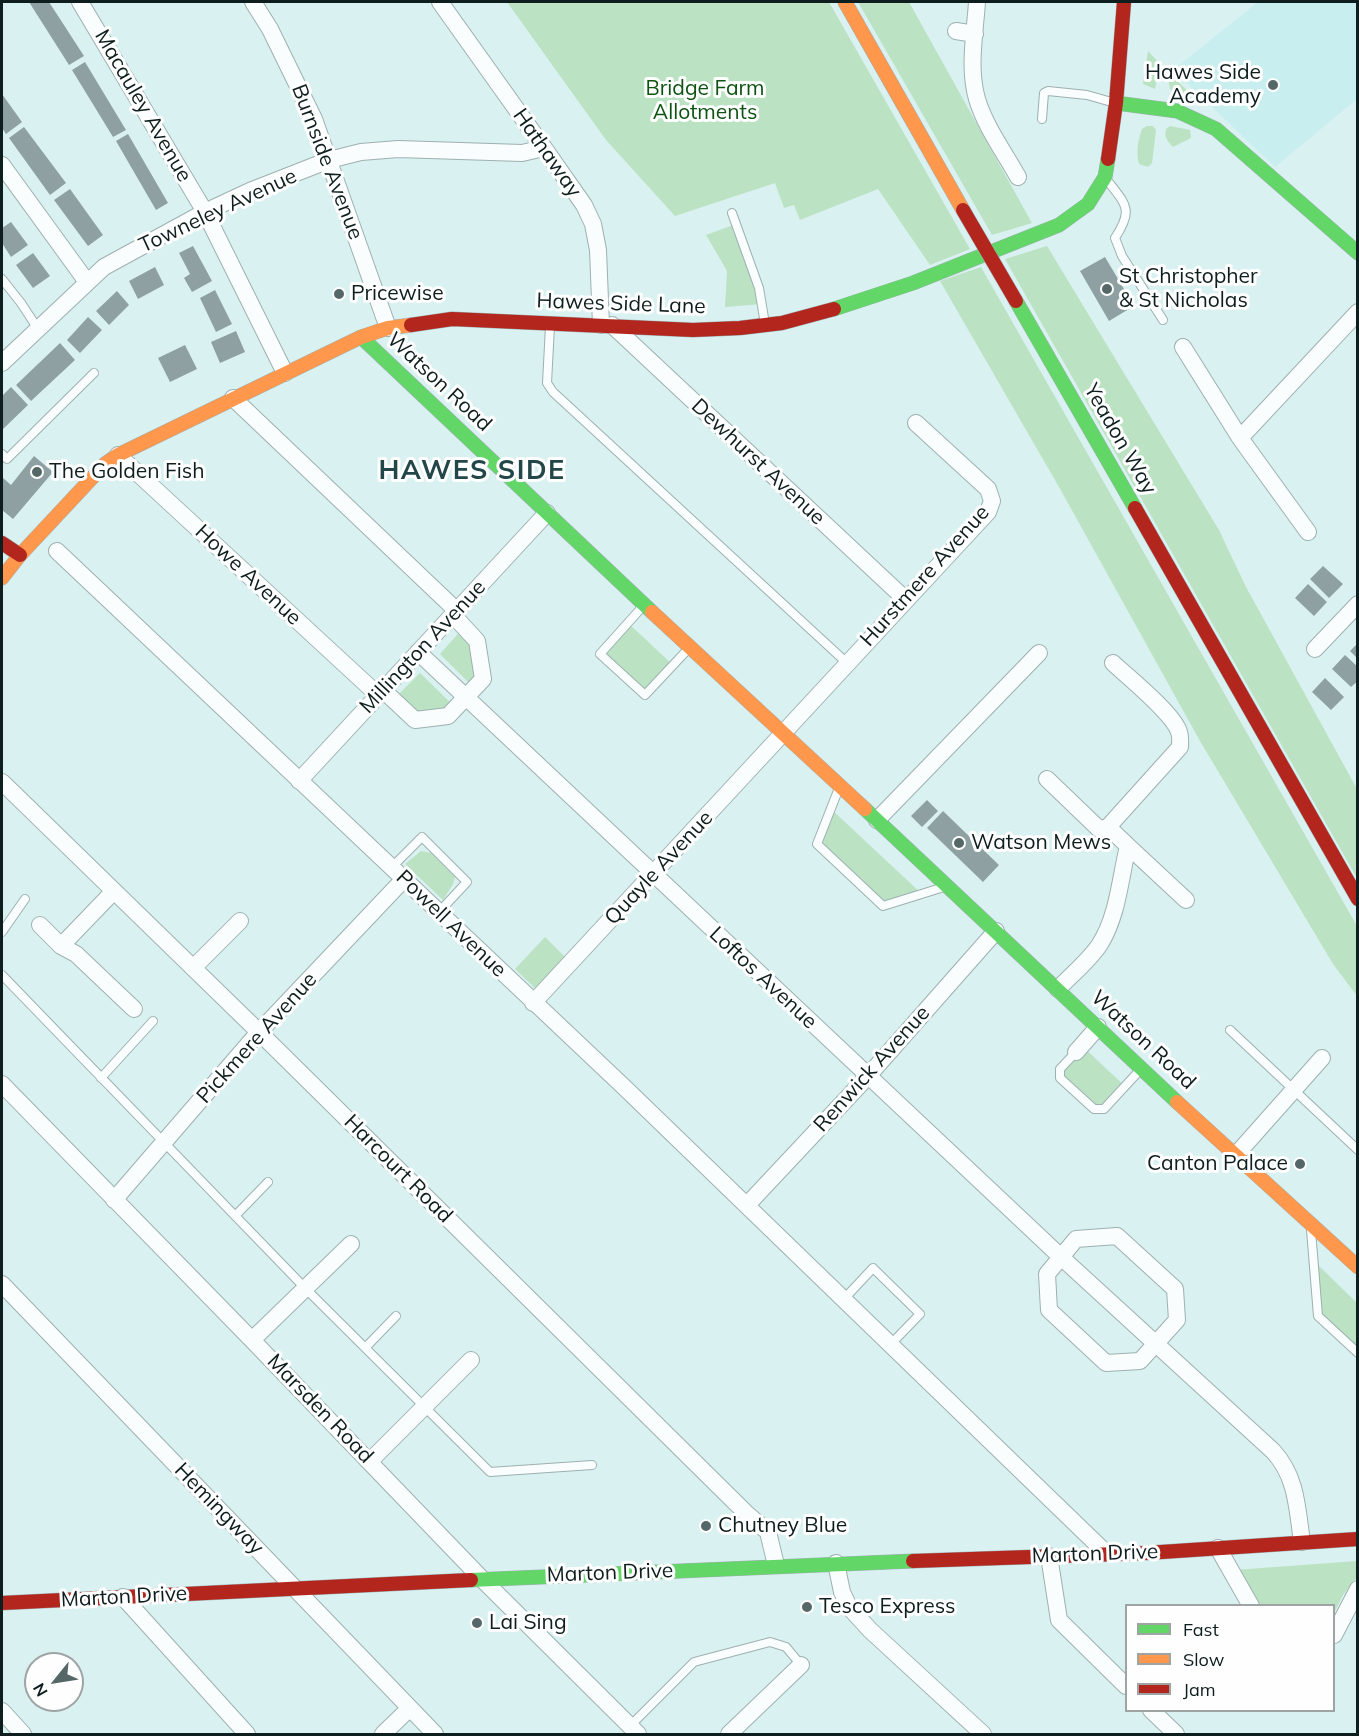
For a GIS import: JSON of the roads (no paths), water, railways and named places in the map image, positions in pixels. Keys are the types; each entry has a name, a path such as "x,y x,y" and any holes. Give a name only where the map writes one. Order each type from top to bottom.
{"street":[{"name":"Macauley Avenue","path":"80,2 205,212 285,373"},
{"name":"Burnside Avenue","path":"254,2 270,29 314,119 388,328"},
{"name":"Hathaway","path":"440,2 584,205 593,224 598,250 606,325"},
{"name":"Yeadon Way","path":"845,2 1358,898"},
{"path":"977,2 972,65 977,99 991,130 1018,177"},
{"name":"Hawes Side Lane","path":"2,578 20,555 105,464 118,455 285,373 388,328 452,319 693,330 766,325 814,316 913,283 1059,225 1088,204 1105,177 1116,103 1124,2"},
{"path":"956,31 975,33"},
{"path":"1116,103 1177,111 1216,129 1358,253"},
{"name":"Towneley Avenue","path":"2,363 104,267 205,212 250,191 329,160 362,152 398,149 522,153 544,148"},
{"path":"2,165 87,282"},
{"path":"1240,438 1358,312"},
{"name":"Dewhurst Avenue","path":"606,325 905,599"},
{"name":"Watson Road","path":"361,338 1235,1156 1358,1267"},
{"path":"1183,346 1240,438 1308,532"},
{"path":"233,398 455,613 477,641 483,679 448,716 415,720 381,693"},
{"name":"Hurstmere Avenue","path":"784,733 905,599 988,512 992,501 988,489 916,423"},
{"name":"Howe Avenue","path":"118,455 381,693"},
{"name":"Millington Avenue","path":"299,781 547,513"},
{"path":"2,543 20,555"},
{"name":"Powell Avenue","path":"57,550 747,1205 1106,1553"},
{"path":"1315,649 1358,604"},
{"name":"Loftos Avenue","path":"418,652 653,876 1284,1463 1290,1475 1302,1542"},
{"path":"878,820 1039,653"},
{"path":"1047,779 1099,829 1108,827 1180,747 1180,734 1175,723 1113,663"},
{"name":"Quayle Avenue","path":"534,1003 784,733"},
{"name":"Harcourt Road","path":"2,782 746,1513 768,1532 776,1566"},
{"path":"1108,827 1185,900"},
{"path":"1058,989 1099,946 1105,934 1113,916 1128,846"},
{"name":"Pickmere Avenue","path":"114,1200 398,873"},
{"path":"61,946 113,892"},
{"path":"193,968 240,921"},
{"path":"40,925 61,946 76,954 134,1009"},
{"name":"Renwick Avenue","path":"747,1205 868,1076 996,931"},
{"path":"1076,1052 1098,1027"},
{"path":"1235,1156 1322,1058"},
{"name":"Marsden Road","path":"2,1084 482,1579 634,1730"},
{"path":"1117,1236 1175,1289 1177,1320 1156,1344 1140,1362 1106,1363 1049,1310 1047,1274 1076,1239 1117,1236"},
{"path":"252,1340 351,1244"},
{"name":"Hemingway","path":"2,1284 435,1734"},
{"path":"370,1461 471,1360"},
{"name":"Marton Drive","path":"2,1603 836,1563 1049,1556 1358,1539"},
{"path":"1218,1548 1250,1604"},
{"path":"1049,1556 1059,1620 1125,1685"},
{"path":"836,1563 842,1592 849,1607 870,1630 983,1734"},
{"path":"1335,1633 1358,1589"},
{"path":"123,1597 247,1734"},
{"path":"736,1732 801,1665"},
{"path":"382,1734 410,1708"},
{"path":"2,1711 23,1734"},
{"path":"1153,1712 1176,1734"}],"lane":[{"path":"1042,119 1044,93 1048,90 1087,95 1116,103"},
{"path":"1105,177 1123,201 1127,213 1123,226 1115,238 1122,256 1163,320"},
{"path":"732,213 759,288 766,325"},
{"path":"2,279 38,329"},
{"path":"550,323 547,383 553,392 847,663"},
{"path":"2,454 6,459 94,373"},
{"path":"645,605 600,654 645,695 690,646"},
{"path":"840,785 817,844 883,906 948,886"},
{"path":"398,873 422,837 467,882 439,912"},
{"path":"2,932 25,899"},
{"path":"2,975 305,1288 490,1472 592,1465"},
{"path":"101,1078 153,1021"},
{"path":"1230,1030 1358,1150"},
{"name":"Watson Road","path":"1076,1052 1060,1069 1060,1078 1094,1109 1104,1109 1142,1068"},
{"path":"235,1216 268,1182"},
{"path":"1310,1224 1318,1316 1358,1353"},
{"path":"844,1299 873,1268 920,1314 890,1345"},
{"path":"365,1348 396,1316"},
{"path":"634,1730 694,1662 770,1642 786,1647 801,1665"}],"place":[{"name":"Hawes Side Academy","path":"1273,85"},
{"name":"St Christopher & St Nicholas","path":"1107,289"},
{"name":"Pricewise","path":"339,294"},
{"name":"The Golden Fish","path":"37,472"},
{"name":"Watson Mews","path":"959,843"},
{"name":"Canton Palace","path":"1300,1164"},
{"name":"Chutney Blue","path":"706,1526"},
{"name":"Tesco Express","path":"807,1607"},
{"name":"Lai Sing","path":"477,1623"}],"district":[{"name":"HAWES SIDE","path":"472,471"}],"park label":[{"name":"Bridge Farm Allotments","path":"705,101"}]}
